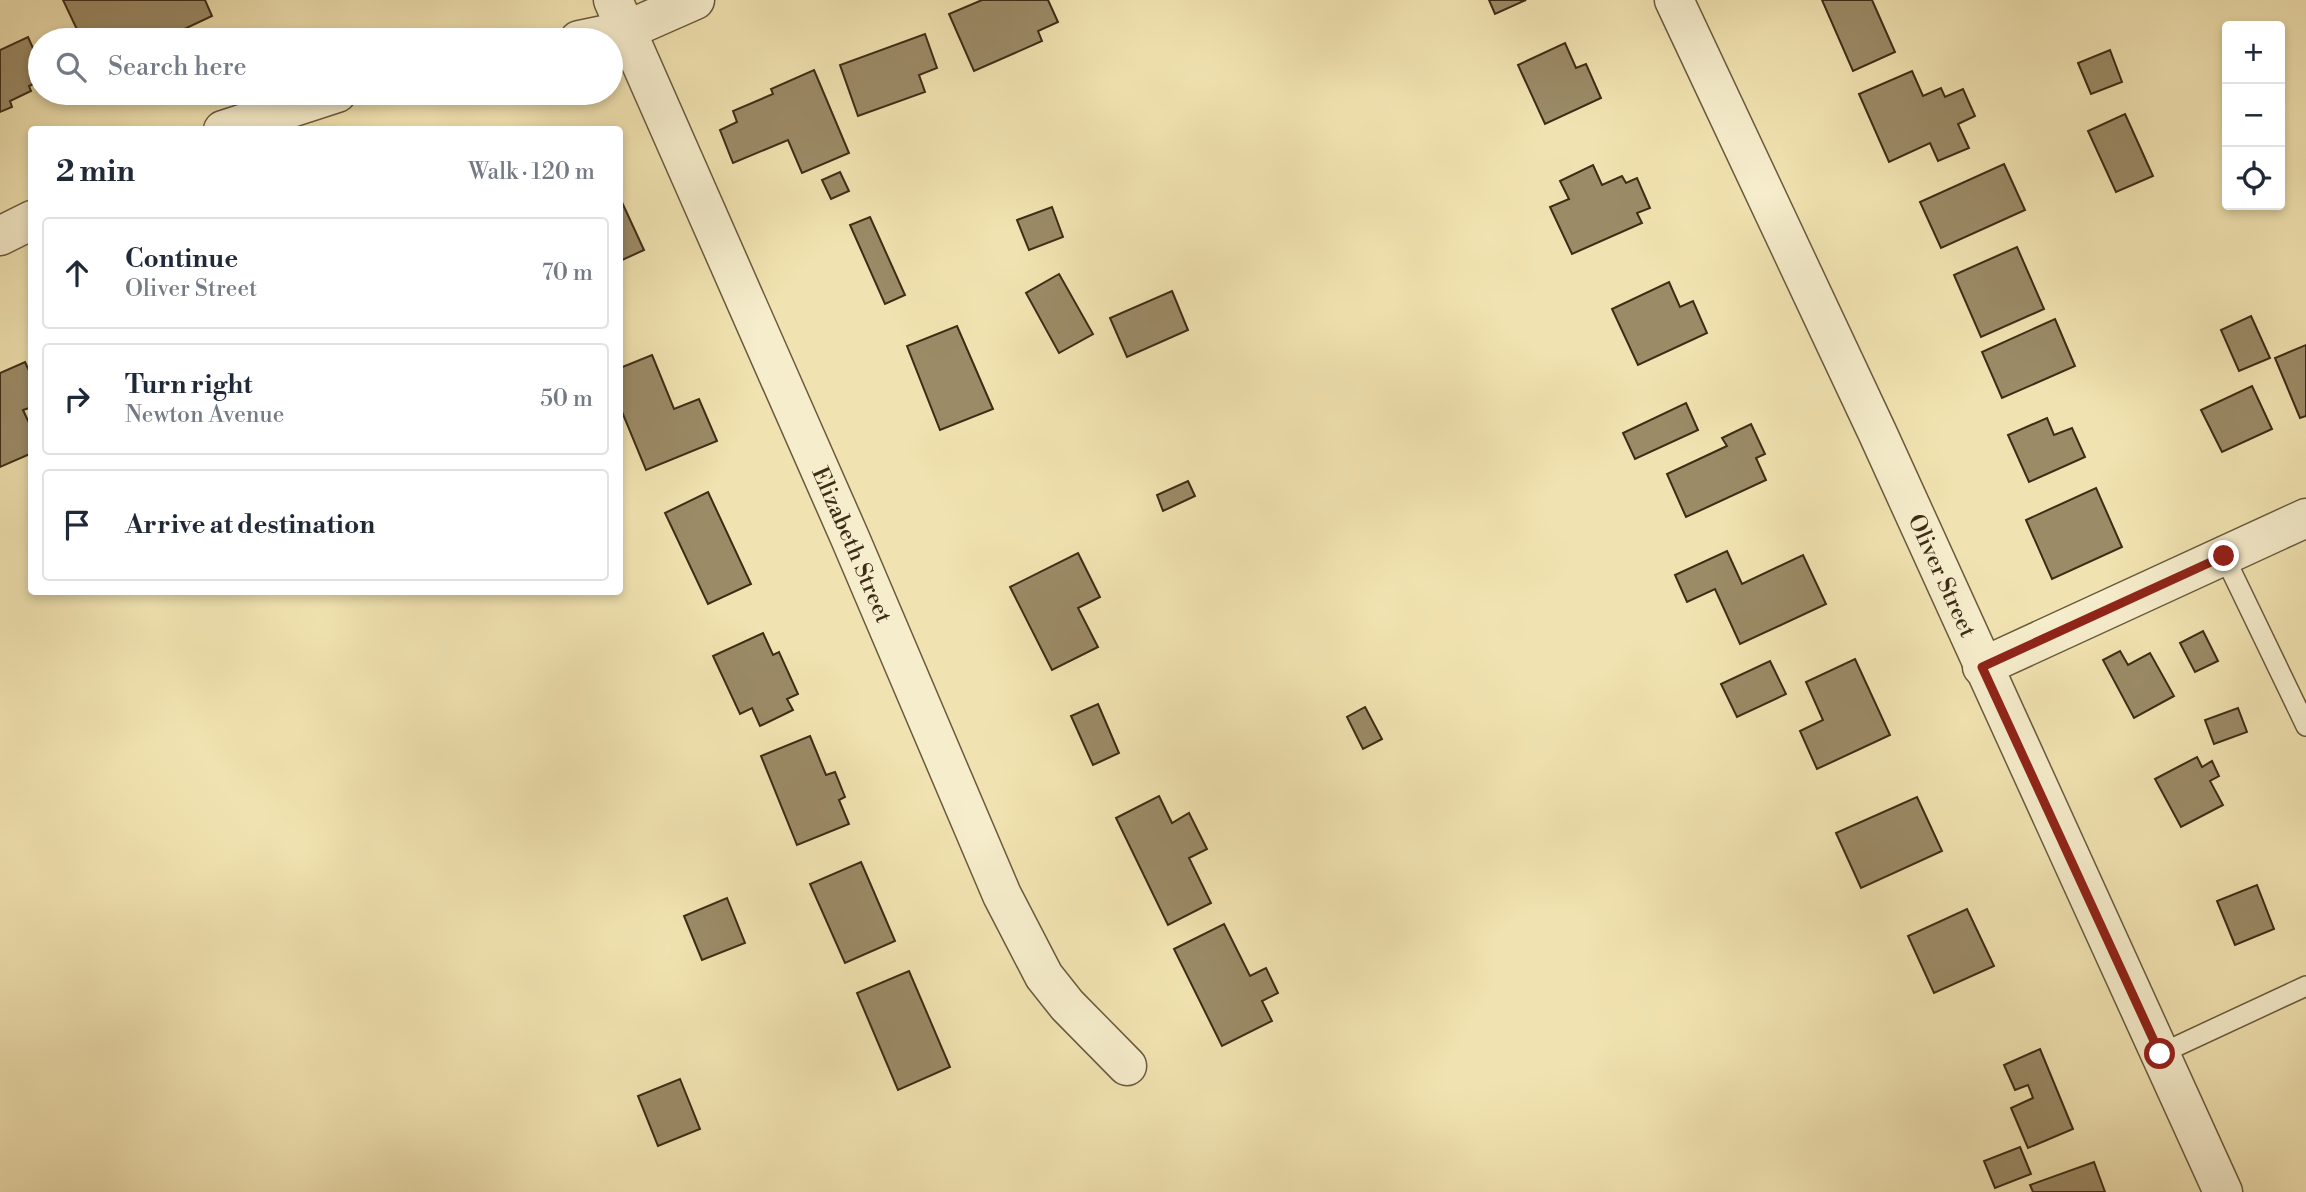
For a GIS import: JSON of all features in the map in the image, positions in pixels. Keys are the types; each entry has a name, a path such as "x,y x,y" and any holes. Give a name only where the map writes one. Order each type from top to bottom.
{"street":[{"path":"599,28 620,15 695,0"},
{"name":"Oliver Street","path":"1674,0 1878,434 2223,1192"},
{"name":"Elizabeth Street","path":"620,15 850,538 1002,895 1044,975 1067,1005 1127,1066"},
{"path":"235,126 300,105"},
{"path":"0,236 28,221"},
{"path":"1982,667 2306,518"}],"lane":[{"path":"2224,556 2306,726"},
{"path":"2160,1054 2306,986"}],"building":[{"path":"63,0 205,0 212,16 186,28 76,28"},
{"path":"982,0 1048,0 1058,22 1038,31 1042,41 974,71 949,14"},
{"path":"1489,0 1526,0 1495,14"},
{"path":"1822,0 1872,0 1895,52 1853,71"},
{"path":"925,34 937,68 919,75 925,92 858,116 840,65"},
{"path":"28,37 28,92 10,101 12,107 0,112 0,50"},
{"path":"1565,43 1576,68 1586,64 1601,98 1545,124 1518,65"},
{"path":"2110,50 2122,82 2091,94 2078,63"},
{"path":"814,70 849,153 802,173 788,140 733,163 720,130 737,122 733,111 773,94 771,89"},
{"path":"1912,71 1923,96 1941,88 1945,97 1963,89 1975,116 1958,124 1969,148 1938,161 1930,143 1889,162 1859,94"},
{"path":"2125,114 2153,176 2116,192 2088,131"},
{"path":"2004,164 2025,210 1941,248 1920,202"},
{"path":"1593,165 1602,185 1622,176 1626,183 1637,178 1650,208 1637,213 1642,223 1572,254 1550,207 1569,199 1560,181"},
{"path":"840,172 849,191 831,199 822,180"},
{"path":"623,204 644,250 623,260"},
{"path":"1052,207 1063,237 1029,250 1017,220"},
{"path":"870,217 905,295 885,304 850,225"},
{"path":"2017,247 2044,309 1981,337 1954,275"},
{"path":"1059,274 1093,334 1059,353 1026,293"},
{"path":"1669,282 1680,307 1693,301 1707,333 1638,365 1612,309"},
{"path":"1172,291 1188,330 1127,357 1110,318"},
{"path":"2251,316 2270,358 2239,371 2221,330"},
{"path":"2055,319 2075,366 2002,398 1982,352"},
{"path":"957,326 993,409 940,430 907,346"},
{"path":"2306,345 2306,416 2300,418 2275,358"},
{"path":"652,355 674,409 699,399 717,441 646,470 623,414 623,367"},
{"path":"25,362 28,368 28,408 23,410 28,421 28,455 0,467 0,373"},
{"path":"2252,386 2272,429 2222,452 2201,410"},
{"path":"1686,403 1698,430 1635,459 1623,433"},
{"path":"2047,418 2054,435 2072,428 2085,457 2029,482 2008,435"},
{"path":"1751,424 1765,454 1756,458 1766,480 1686,517 1667,474 1727,446 1722,438"},
{"path":"1188,481 1195,496 1163,511 1157,495"},
{"path":"2096,488 2122,547 2052,579 2026,520"},
{"path":"708,492 751,584 708,604 665,513"},
{"path":"1727,551 1742,584 1803,555 1826,604 1740,644 1715,589 1687,602 1675,575"},
{"path":"1078,553 1100,597 1078,608 1098,647 1052,670 1010,587"},
{"path":"2203,631 2218,661 2195,672 2180,643"},
{"path":"763,633 773,655 779,652 798,694 787,699 793,710 760,726 752,708 740,714 713,656"},
{"path":"2120,651 2128,665 2150,653 2174,696 2134,718 2103,660"},
{"path":"1855,659 1890,735 1817,769 1800,731 1823,720 1806,682"},
{"path":"1770,661 1786,694 1737,717 1721,684"},
{"path":"1098,704 1119,753 1093,765 1071,716"},
{"path":"1365,707 1382,739 1363,749 1347,717"},
{"path":"2238,708 2247,732 2214,744 2205,720"},
{"path":"810,736 826,775 835,772 845,797 839,800 849,824 797,845 761,756"},
{"path":"2197,757 2202,767 2212,761 2219,776 2210,781 2223,805 2181,827 2155,779"},
{"path":"1159,796 1172,823 1189,813 1207,849 1189,858 1211,903 1168,925 1116,818"},
{"path":"1917,797 1942,851 1861,888 1836,833"},
{"path":"861,862 895,941 845,963 810,884"},
{"path":"2257,885 2274,929 2235,945 2217,901"},
{"path":"727,898 745,943 702,960 684,916"},
{"path":"1967,909 1994,966 1934,993 1908,936"},
{"path":"1224,924 1250,976 1266,968 1278,993 1262,1001 1272,1021 1222,1046 1174,949"},
{"path":"909,971 950,1067 898,1090 857,993"},
{"path":"2040,1049 2073,1129 2028,1148 2011,1108 2033,1098 2028,1085 2015,1090 2004,1065"},
{"path":"680,1079 700,1129 658,1146 638,1096"},
{"path":"2020,1147 2031,1174 1995,1188 1984,1161"},
{"path":"2094,1162 2105,1192 2033,1192 2030,1185"}],"route":[{"path":"2160,1054 1982,667 2224,556"}]}
